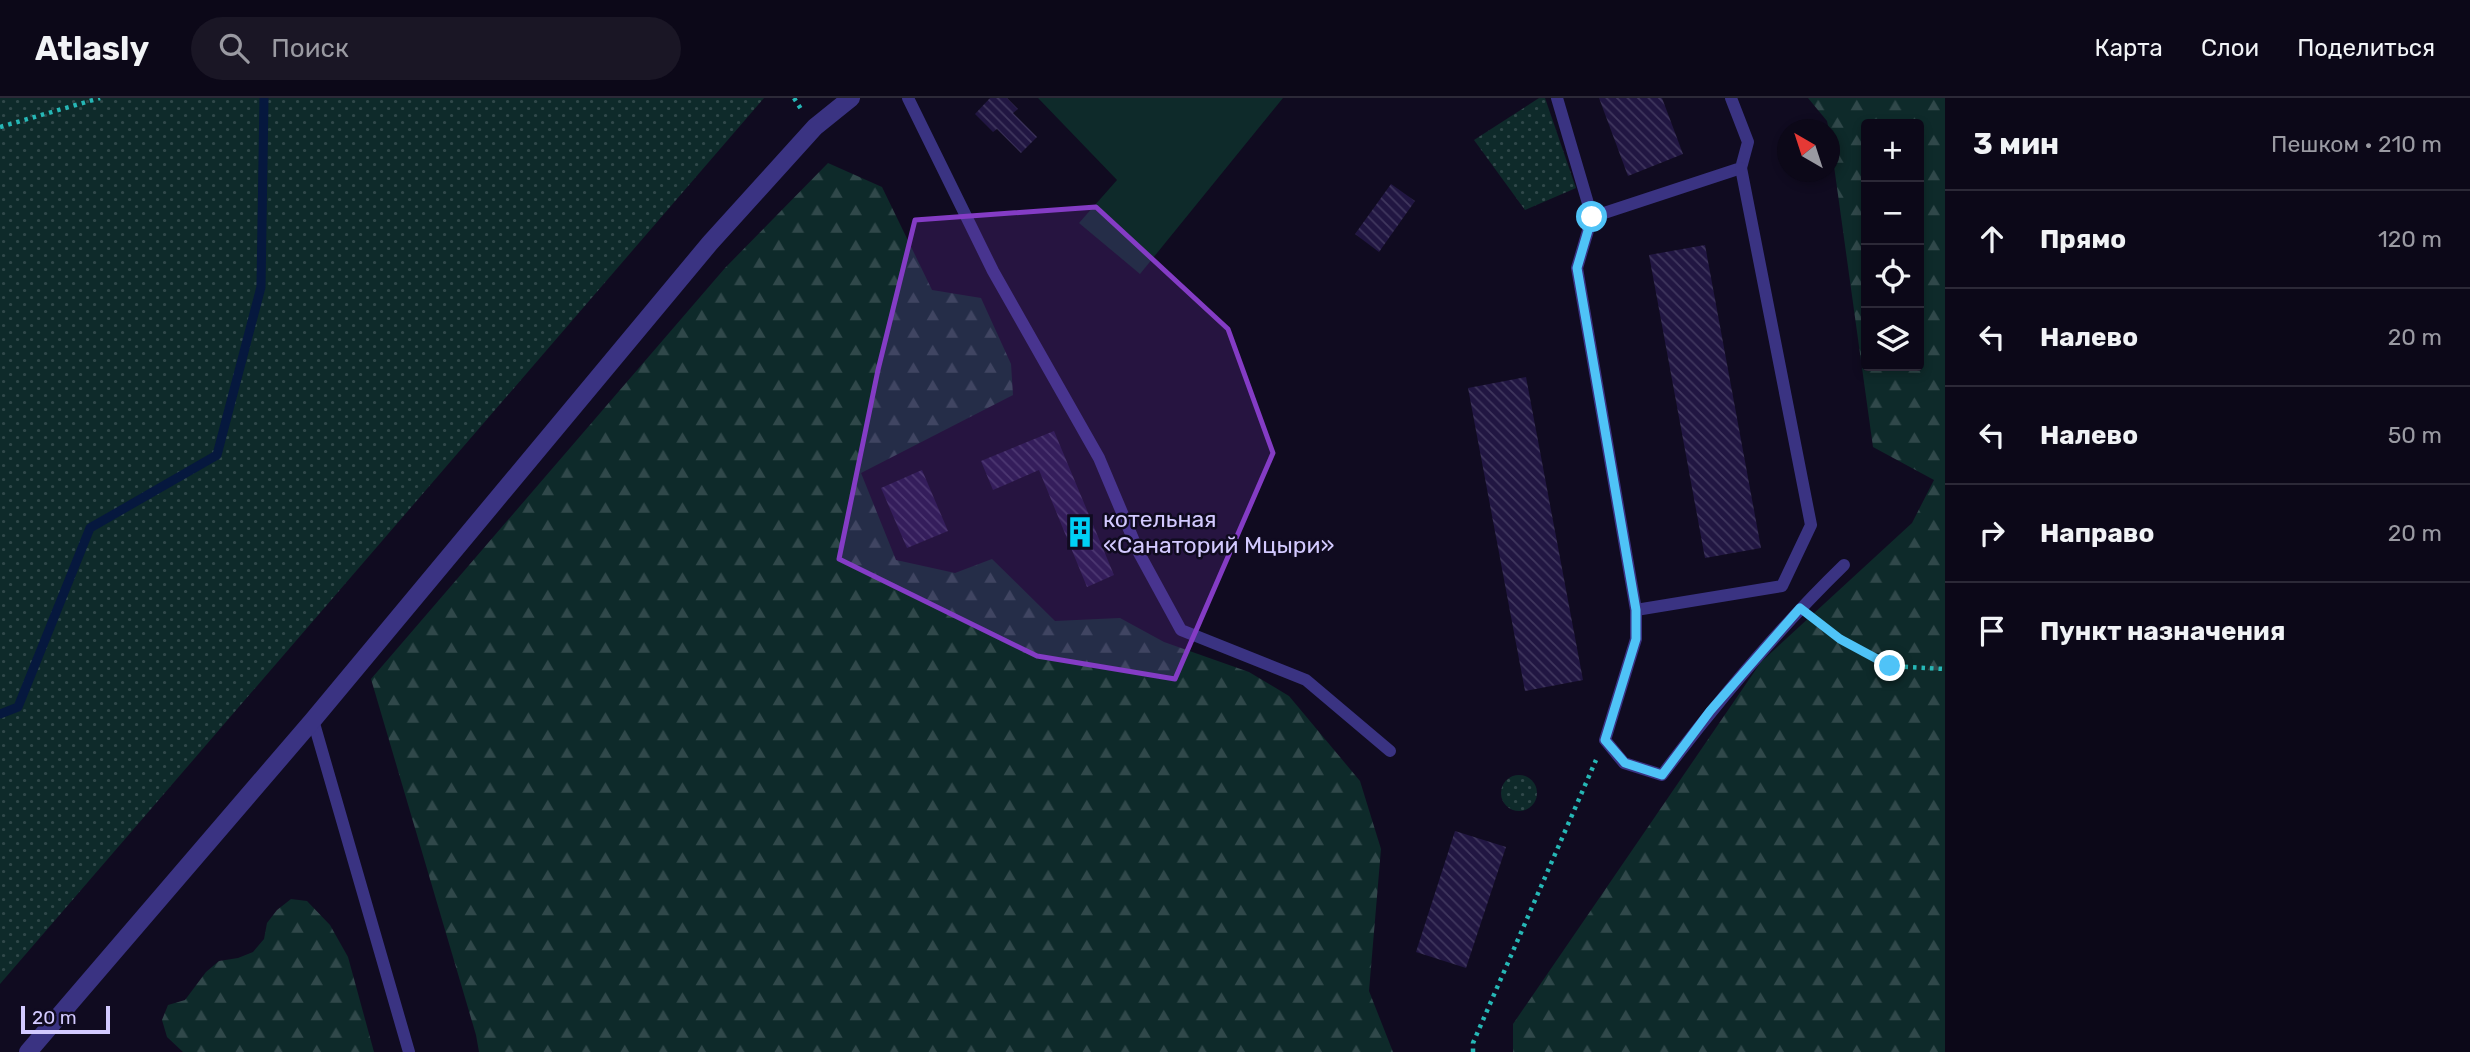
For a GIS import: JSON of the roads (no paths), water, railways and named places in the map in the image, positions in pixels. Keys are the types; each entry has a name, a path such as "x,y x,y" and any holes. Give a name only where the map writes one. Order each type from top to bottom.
{"street":[{"path":"28,1052 313,720 710,243 815,127 850,98"}],"lane":[{"path":"908,98 993,271 1099,458 1139,553 1181,630 1306,680 1390,751"},
{"path":"1557,98 1592,217 1577,268 1636,610 1636,639 1605,740 1625,763 1662,775 1710,711 1800,608 1844,565"},
{"path":"1636,610 1782,586 1811,525 1741,168 1748,142 1731,98"},
{"path":"1592,217 1741,168"},
{"path":"313,720 409,1052"}],"waterway":[{"path":"0,714 18,707 90,528 217,455 261,287 264,98"}],"place":[{"name":"котельная «Санаторий Мцыри»","path":"1080,532"}]}
